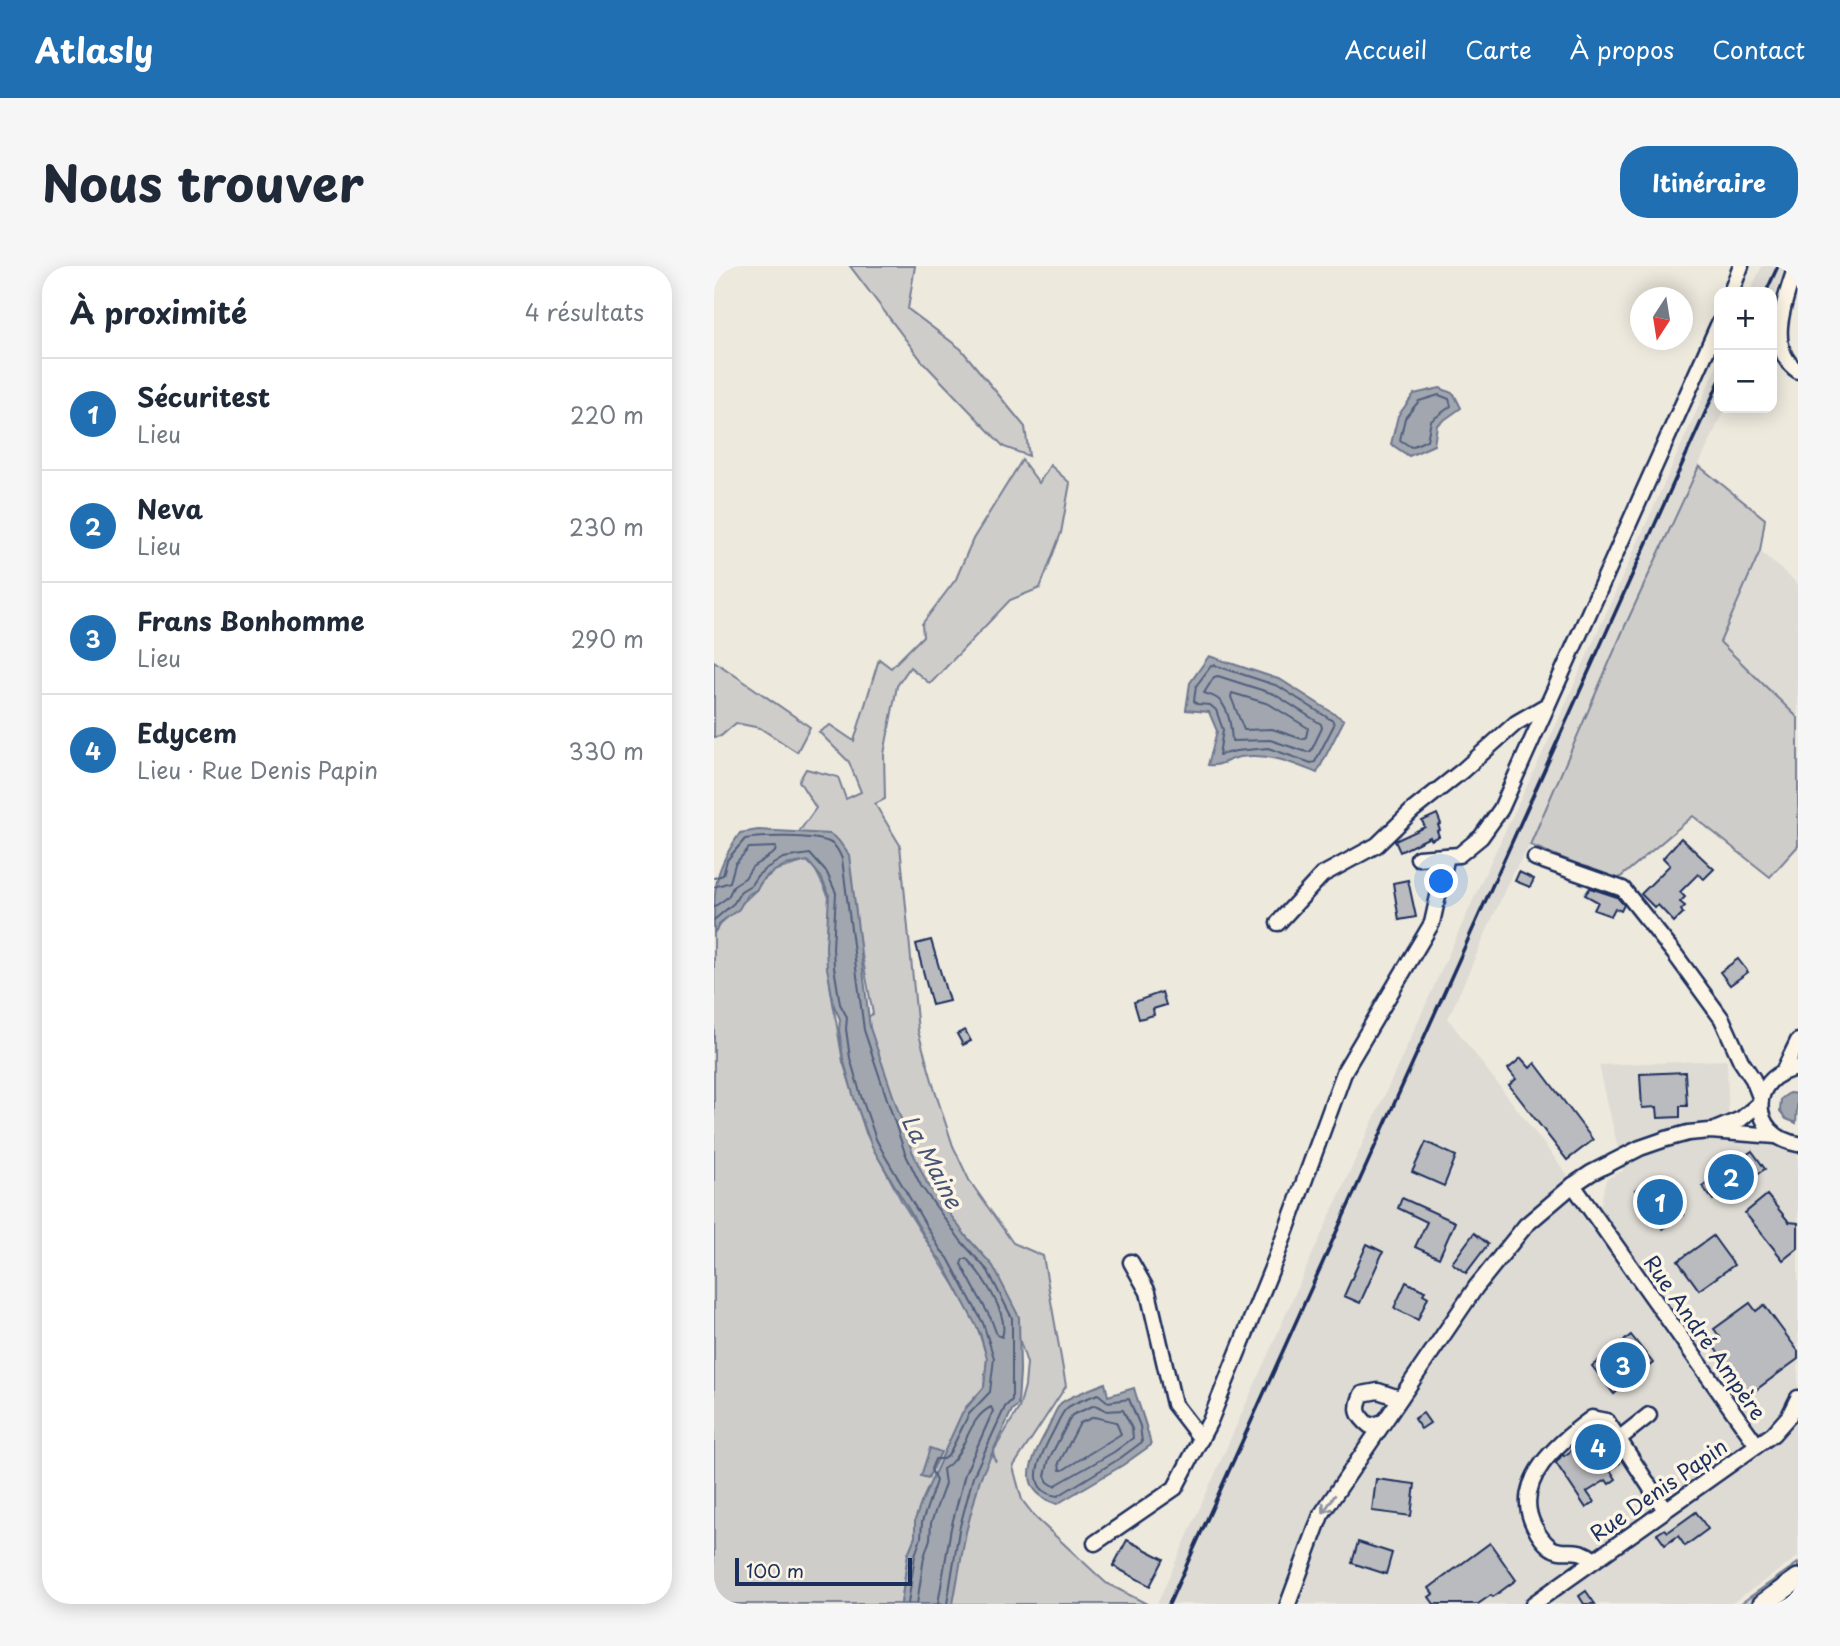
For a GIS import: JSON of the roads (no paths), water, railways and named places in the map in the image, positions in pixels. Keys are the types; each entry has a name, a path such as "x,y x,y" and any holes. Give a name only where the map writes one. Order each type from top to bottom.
{"main road":[{"path":"1763,1604 1798,1579"}],"street":[{"path":"1733,287 1741,266"},
{"path":"1796,266 1780,326 1780,344 1785,358 1798,371"},
{"path":"1418,858 1459,855 1481,837 1501,809 1714,334"},
{"path":"1279,923 1322,875 1377,845 1413,810 1516,723 1547,705"},
{"path":"1095,1544 1175,1488 1201,1439 1276,1258 1345,1070 1432,923 1447,856"},
{"path":"1535,858 1623,889 1722,1019 1753,1079 1766,1125 1776,1136"},
{"path":"1710,1131 1741,1119 1760,1100 1765,1086 1786,1071 1798,1041"},
{"path":"1741,1060 1758,1070 1786,1071"},
{"path":"1287,1604 1321,1515 1476,1287 1526,1225 1573,1185 1640,1148 1688,1133 1710,1131 1776,1136 1798,1144"},
{"name":"Rue André Ampère","path":"1573,1185 1757,1445"},
{"path":"1131,1262 1148,1292 1174,1404 1201,1439"},
{"path":"1383,1422 1370,1426 1360,1418 1356,1407 1362,1394 1378,1391 1399,1398"},
{"name":"Rue Denis Papin","path":"1533,1604 1757,1445 1783,1424 1798,1398"},
{"path":"1620,1438 1649,1415"},
{"path":"1594,1560 1585,1551 1553,1550 1541,1539 1528,1513 1528,1492 1539,1466 1571,1434 1592,1418 1607,1421 1665,1510"}],"water":[{"path":"1440,388 1454,394 1461,408 1437,425 1434,445 1409,456 1391,444 1398,416 1414,394"},
{"path":"1209,656 1281,680 1344,720 1317,773 1289,762 1261,756 1240,757 1208,765 1217,731 1209,712 1186,710 1190,683"},
{"path":"758,830 830,834 849,855 870,1028 912,1151 927,1183 966,1236 993,1266 1019,1317 1018,1405 1012,1410 980,1479 966,1532 953,1604 901,1604 908,1554 915,1537 915,1520 962,1413 984,1387 987,1358 980,1333 942,1261 935,1254 872,1147 854,1098 843,1058 840,1019 834,1006 827,968 829,895 821,877 808,861 785,865 769,874 756,890 747,895 739,909 721,922 714,933 715,890 720,869 740,833"},
{"path":"1789,1093 1798,1094 1796,1123 1786,1119 1780,1111 1781,1099"},
{"path":"1105,1383 1108,1396 1134,1388 1151,1445 1057,1504 1044,1498 1031,1483 1031,1465 1056,1411 1063,1401"},
{"path":"930,1448 941,1452 928,1478 921,1476"}],"railway":[{"path":"1768,287 1778,266"},
{"path":"1169,1604 1714,393"}],"place":[{"name":"Neva","path":"1731,1177"},
{"name":"Sécuritest","path":"1660,1202"},
{"name":"Frans Bonhomme","path":"1623,1365"},
{"name":"Edycem","path":"1598,1447"}],"water label":[{"name":"La Maine","path":"933,1161"}]}
